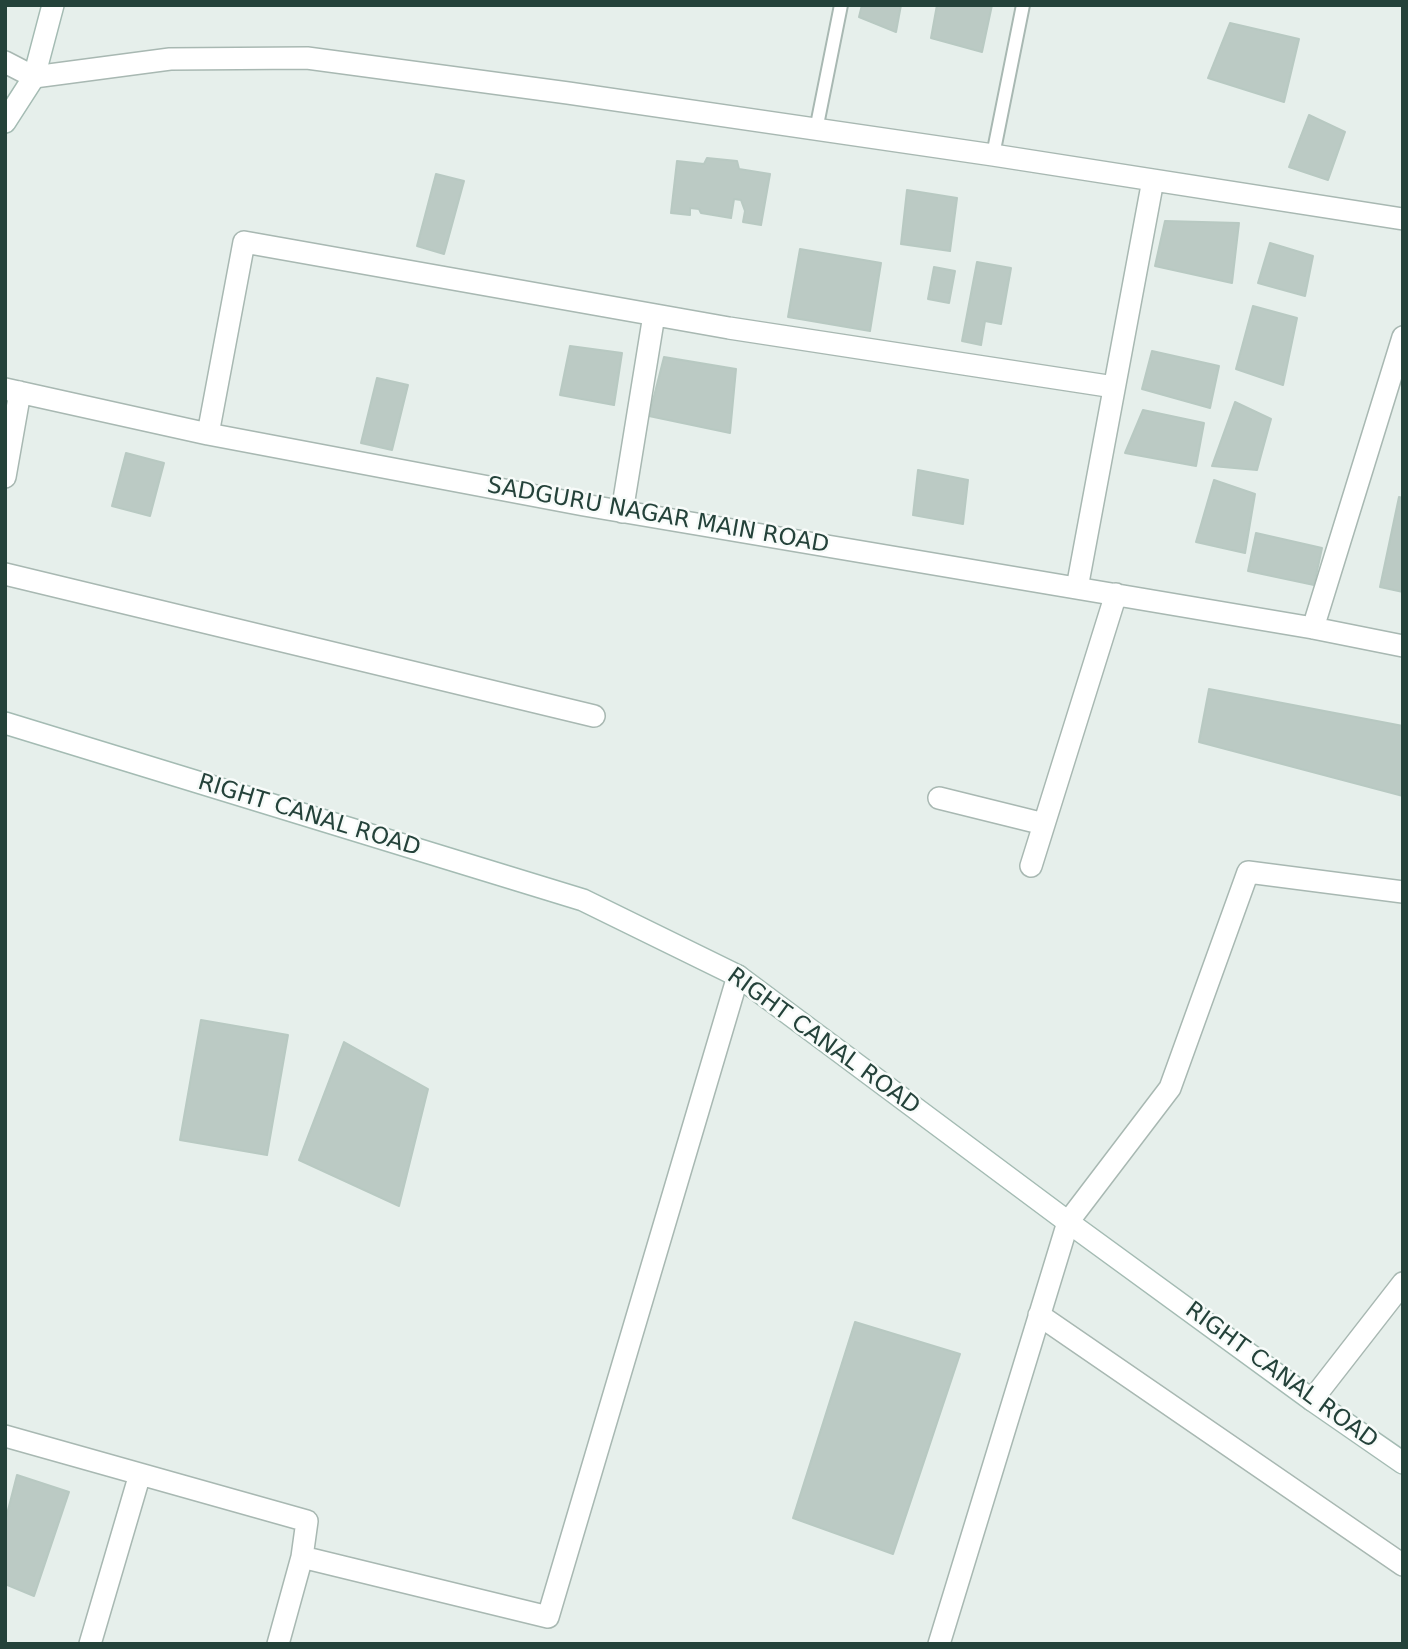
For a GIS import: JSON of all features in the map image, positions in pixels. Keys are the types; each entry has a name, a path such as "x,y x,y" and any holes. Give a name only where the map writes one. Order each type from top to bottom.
{"street":[{"path":"5,122 34,77 53,5"},
{"path":"5,62 34,77 170,59 307,58 993,155 1403,219"},
{"path":"1077,588 1153,180"},
{"path":"208,433 244,242 654,315 1114,387"},
{"path":"622,512 654,315"},
{"path":"1313,628 1403,337"},
{"path":"5,477 13,391"},
{"name":"SADGURU NAGAR MAIN ROAD","path":"13,391 208,433 622,512 1116,594 1403,646"},
{"path":"5,573 594,716"},
{"path":"1031,866 1116,594"},
{"name":"RIGHT CANAL ROAD","path":"5,723 583,900 738,976 1068,1222 1403,1463"},
{"path":"939,798 1044,824"},
{"path":"939,1644 1068,1222 1170,1088 1248,872 1403,892"},
{"path":"302,1557 548,1617 738,976"},
{"path":"1312,1400 1403,1283"},
{"path":"1039,1315 1403,1565"},
{"path":"5,1436 307,1521 302,1557 278,1644"},
{"path":"90,1644 140,1474"}],"lane":[{"path":"816,130 841,5"},
{"path":"993,155 1023,5"}],"building":[{"path":"862,5 901,5 896,32 859,17"},
{"path":"937,5 992,5 982,52 931,38"},
{"path":"1230,23 1299,39 1284,102 1208,78"},
{"path":"1309,115 1345,132 1328,180 1289,167"},
{"path":"707,158 737,161 739,169 770,174 761,225 743,222 745,211 741,200 734,199 731,218 701,213 699,209 690,208 690,215 671,213 677,161 704,164"},
{"path":"436,174 464,181 444,254 417,246"},
{"path":"907,190 957,198 950,251 901,244"},
{"path":"1165,221 1239,223 1232,283 1155,266"},
{"path":"1270,243 1313,256 1305,296 1258,283"},
{"path":"800,249 881,263 870,331 788,317"},
{"path":"977,262 1011,268 1001,324 985,321 981,345 962,341"},
{"path":"934,267 955,271 949,303 928,299"},
{"path":"1253,306 1297,318 1283,385 1236,369"},
{"path":"570,346 622,353 614,405 560,395"},
{"path":"1152,351 1219,366 1210,408 1142,389"},
{"path":"664,357 736,369 730,433 649,416"},
{"path":"377,378 408,385 392,450 361,443"},
{"path":"1235,402 1271,419 1257,470 1212,466"},
{"path":"1143,410 1204,423 1196,466 1125,453"},
{"path":"126,453 164,463 150,516 112,506"},
{"path":"918,470 968,480 963,524 913,515"},
{"path":"1214,480 1255,494 1245,553 1196,542"},
{"path":"1399,497 1403,498 1403,592 1380,587"},
{"path":"1256,533 1322,548 1314,585 1248,571"},
{"path":"1209,689 1403,726 1403,796 1199,742"},
{"path":"201,1020 288,1035 267,1155 180,1140"},
{"path":"344,1042 428,1089 399,1206 299,1160"},
{"path":"855,1322 960,1354 893,1554 793,1518"},
{"path":"17,1475 69,1492 34,1596 5,1584 5,1522"}]}
